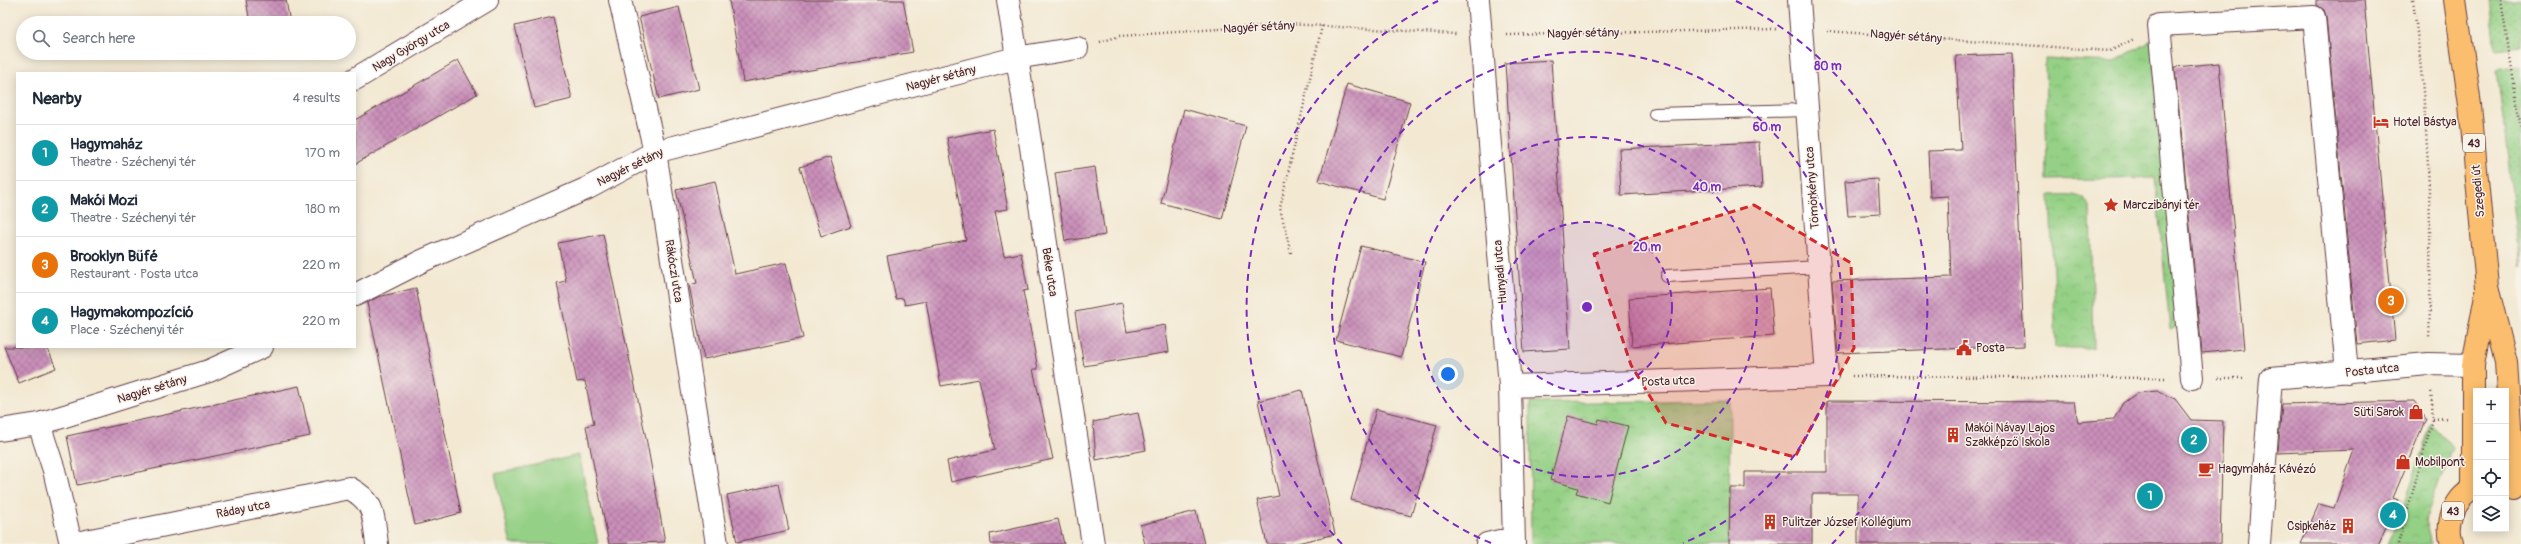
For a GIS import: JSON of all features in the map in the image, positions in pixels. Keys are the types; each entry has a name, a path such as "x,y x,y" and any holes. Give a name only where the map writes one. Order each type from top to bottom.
{"main road":[{"name":"Szegedi út","path":"2455,0 2470,105 2487,288"},
{"name":"43","path":"2475,460 2473,365 2487,288"},
{"name":"43","path":"2487,288 2506,362 2514,489"},
{"name":"43","path":"2452,544 2449,524 2454,510 2462,498 2473,490"}],"street":[{"name":"Nagy György utca","path":"356,79 487,0"},
{"name":"Rákóczi utca","path":"620,0 655,152 717,544"},
{"name":"Béke utca","path":"1008,0 1093,544"},
{"name":"Hunyadi utca","path":"1478,0 1510,386 1514,541"},
{"name":"Tömörkény utca","path":"1798,0 1827,376"},
{"path":"2192,378 2159,25 2314,17 2347,372"},
{"name":"Nagyér sétány","path":"356,294 422,261 588,188 655,152 1016,58 1077,48"},
{"name":"Nagyér sétány","path":"39,424 209,370 260,348"},
{"name":"Posta utca","path":"2271,378 2428,364 2473,365"},
{"name":"Posta utca","path":"1510,386 1827,376"},
{"path":"2259,544 2271,378"},
{"path":"0,430 39,424"},
{"name":"Ráday utca","path":"39,424 54,470 71,544 349,488 363,496 372,511 377,544"},
{"path":"1487,544 1514,541"}],"lane":[{"path":"1655,114 1806,110"},
{"path":"1667,276 1818,267"}],"path":[{"path":"2413,0 2422,64 2431,273 2428,364"},
{"path":"2501,0 2521,128"},
{"name":"Nagyér sétány","path":"1077,48 1120,36 1288,24 1480,35 1800,29 2110,51 2159,25"},
{"path":"1291,253 1280,208 1322,26"},
{"path":"1827,376 2271,378"},
{"path":"2398,544 2433,419"}],"highlighted area":[{"path":"1754,205 1851,263 1854,348 1795,457 1666,423 1631,365 1594,254"}],"green space":[{"path":"2489,0 2521,0 2521,46 2495,49"},
{"path":"2151,40 2181,326 2170,329 2155,178 2047,180 2045,59 2114,62"},
{"path":"2521,66 2521,267 2497,70"},
{"path":"2050,195 2078,196 2087,202 2090,207 2093,348 2056,348"},
{"path":"1730,400 1729,544 1531,544 1530,403"},
{"path":"2431,423 2452,448 2425,520 2431,544 2387,544 2405,503"},
{"path":"579,455 598,544 511,544 495,474"}],"building":[{"path":"246,0 286,0 289,16 249,16"},
{"path":"729,0 903,0 913,52 743,82"},
{"path":"2317,0 2364,0 2395,340 2357,344 2326,16 2324,10 2317,5"},
{"path":"679,7 699,89 659,99 639,17"},
{"path":"553,17 572,99 534,108 515,26"},
{"path":"2012,54 2024,346 1838,353 1832,281 1951,277 1948,196 1930,197 1928,151 1961,150 1956,56"},
{"path":"458,60 477,94 356,163 356,119"},
{"path":"1551,60 1570,349 1524,352 1505,63"},
{"path":"2219,63 2244,349 2202,353 2175,67"},
{"path":"1347,84 1410,102 1383,199 1319,181"},
{"path":"1184,109 1246,126 1222,219 1161,203"},
{"path":"993,129 1008,209 995,211 1004,256 1021,253 1028,290 1023,291 1038,369 1033,369 1053,459 951,482 947,461 995,450 979,379 941,386 926,301 905,305 903,298 896,299 887,256 966,240 947,138"},
{"path":"1759,142 1762,187 1621,195 1619,149"},
{"path":"830,157 851,226 821,236 800,167"},
{"path":"1095,167 1105,235 1065,241 1055,173"},
{"path":"1878,179 1880,214 1848,216 1845,181"},
{"path":"715,181 735,274 786,263 803,338 704,359 689,285 697,283 676,190"},
{"path":"603,234 647,443 665,542 609,544 586,426 594,424 585,381 577,382 557,283 566,281 558,243"},
{"path":"1361,246 1425,262 1401,357 1336,340"},
{"path":"416,288 461,513 415,525 367,303 378,297"},
{"path":"1770,288 1774,336 1632,346 1629,298"},
{"path":"1122,303 1127,332 1165,325 1169,352 1084,366 1075,312"},
{"path":"4,347 47,348 56,368 19,383"},
{"path":"299,386 310,436 77,485 67,436"},
{"path":"1302,390 1335,534 1293,544 1267,544 1257,500 1279,496 1258,401"},
{"path":"2157,391 2175,399 2191,420 2223,421 2220,544 1858,544 1858,494 1812,494 1812,544 1729,544 1730,488 1745,488 1745,472 1827,472 1827,401 2074,402 2078,422 2114,419 2123,403 2137,393"},
{"path":"2414,401 2426,418 2393,498 2398,500 2379,544 2301,544 2319,504 2334,508 2354,450 2278,453 2282,404"},
{"path":"1376,409 1437,425 1411,516 1351,500"},
{"path":"1138,413 1146,450 1096,460 1093,422"},
{"path":"1568,416 1598,424 1599,419 1628,426 1608,502 1576,493 1578,488 1550,480"},
{"path":"779,484 789,530 737,542 727,495"},
{"path":"1196,511 1204,544 1145,544 1140,525"},
{"path":"1058,519 1064,544 991,544 990,534"}],"place":[{"name":"Hotel Bástya","path":"2381,122"},
{"name":"Marczibányi tér","path":"2111,205"},
{"name":"Brooklyn Büfé","path":"2391,301"},
{"name":"Posta","path":"1964,348"},
{"name":"Süti Sarok","path":"2416,412"},
{"name":"Makói Návay Lajos Szakképző Iskola","path":"1953,435"},
{"name":"Makói Mozi","path":"2194,440"},
{"name":"Mobilpont","path":"2403,462"},
{"name":"Hagymaház Kávézó","path":"2206,469"},
{"name":"Hagymaház","path":"2150,496"},
{"name":"Hagymakompozíció","path":"2393,515"},
{"name":"Pulitzer József Kollégium","path":"1770,522"},
{"name":"Csipkeház","path":"2348,526"}]}
